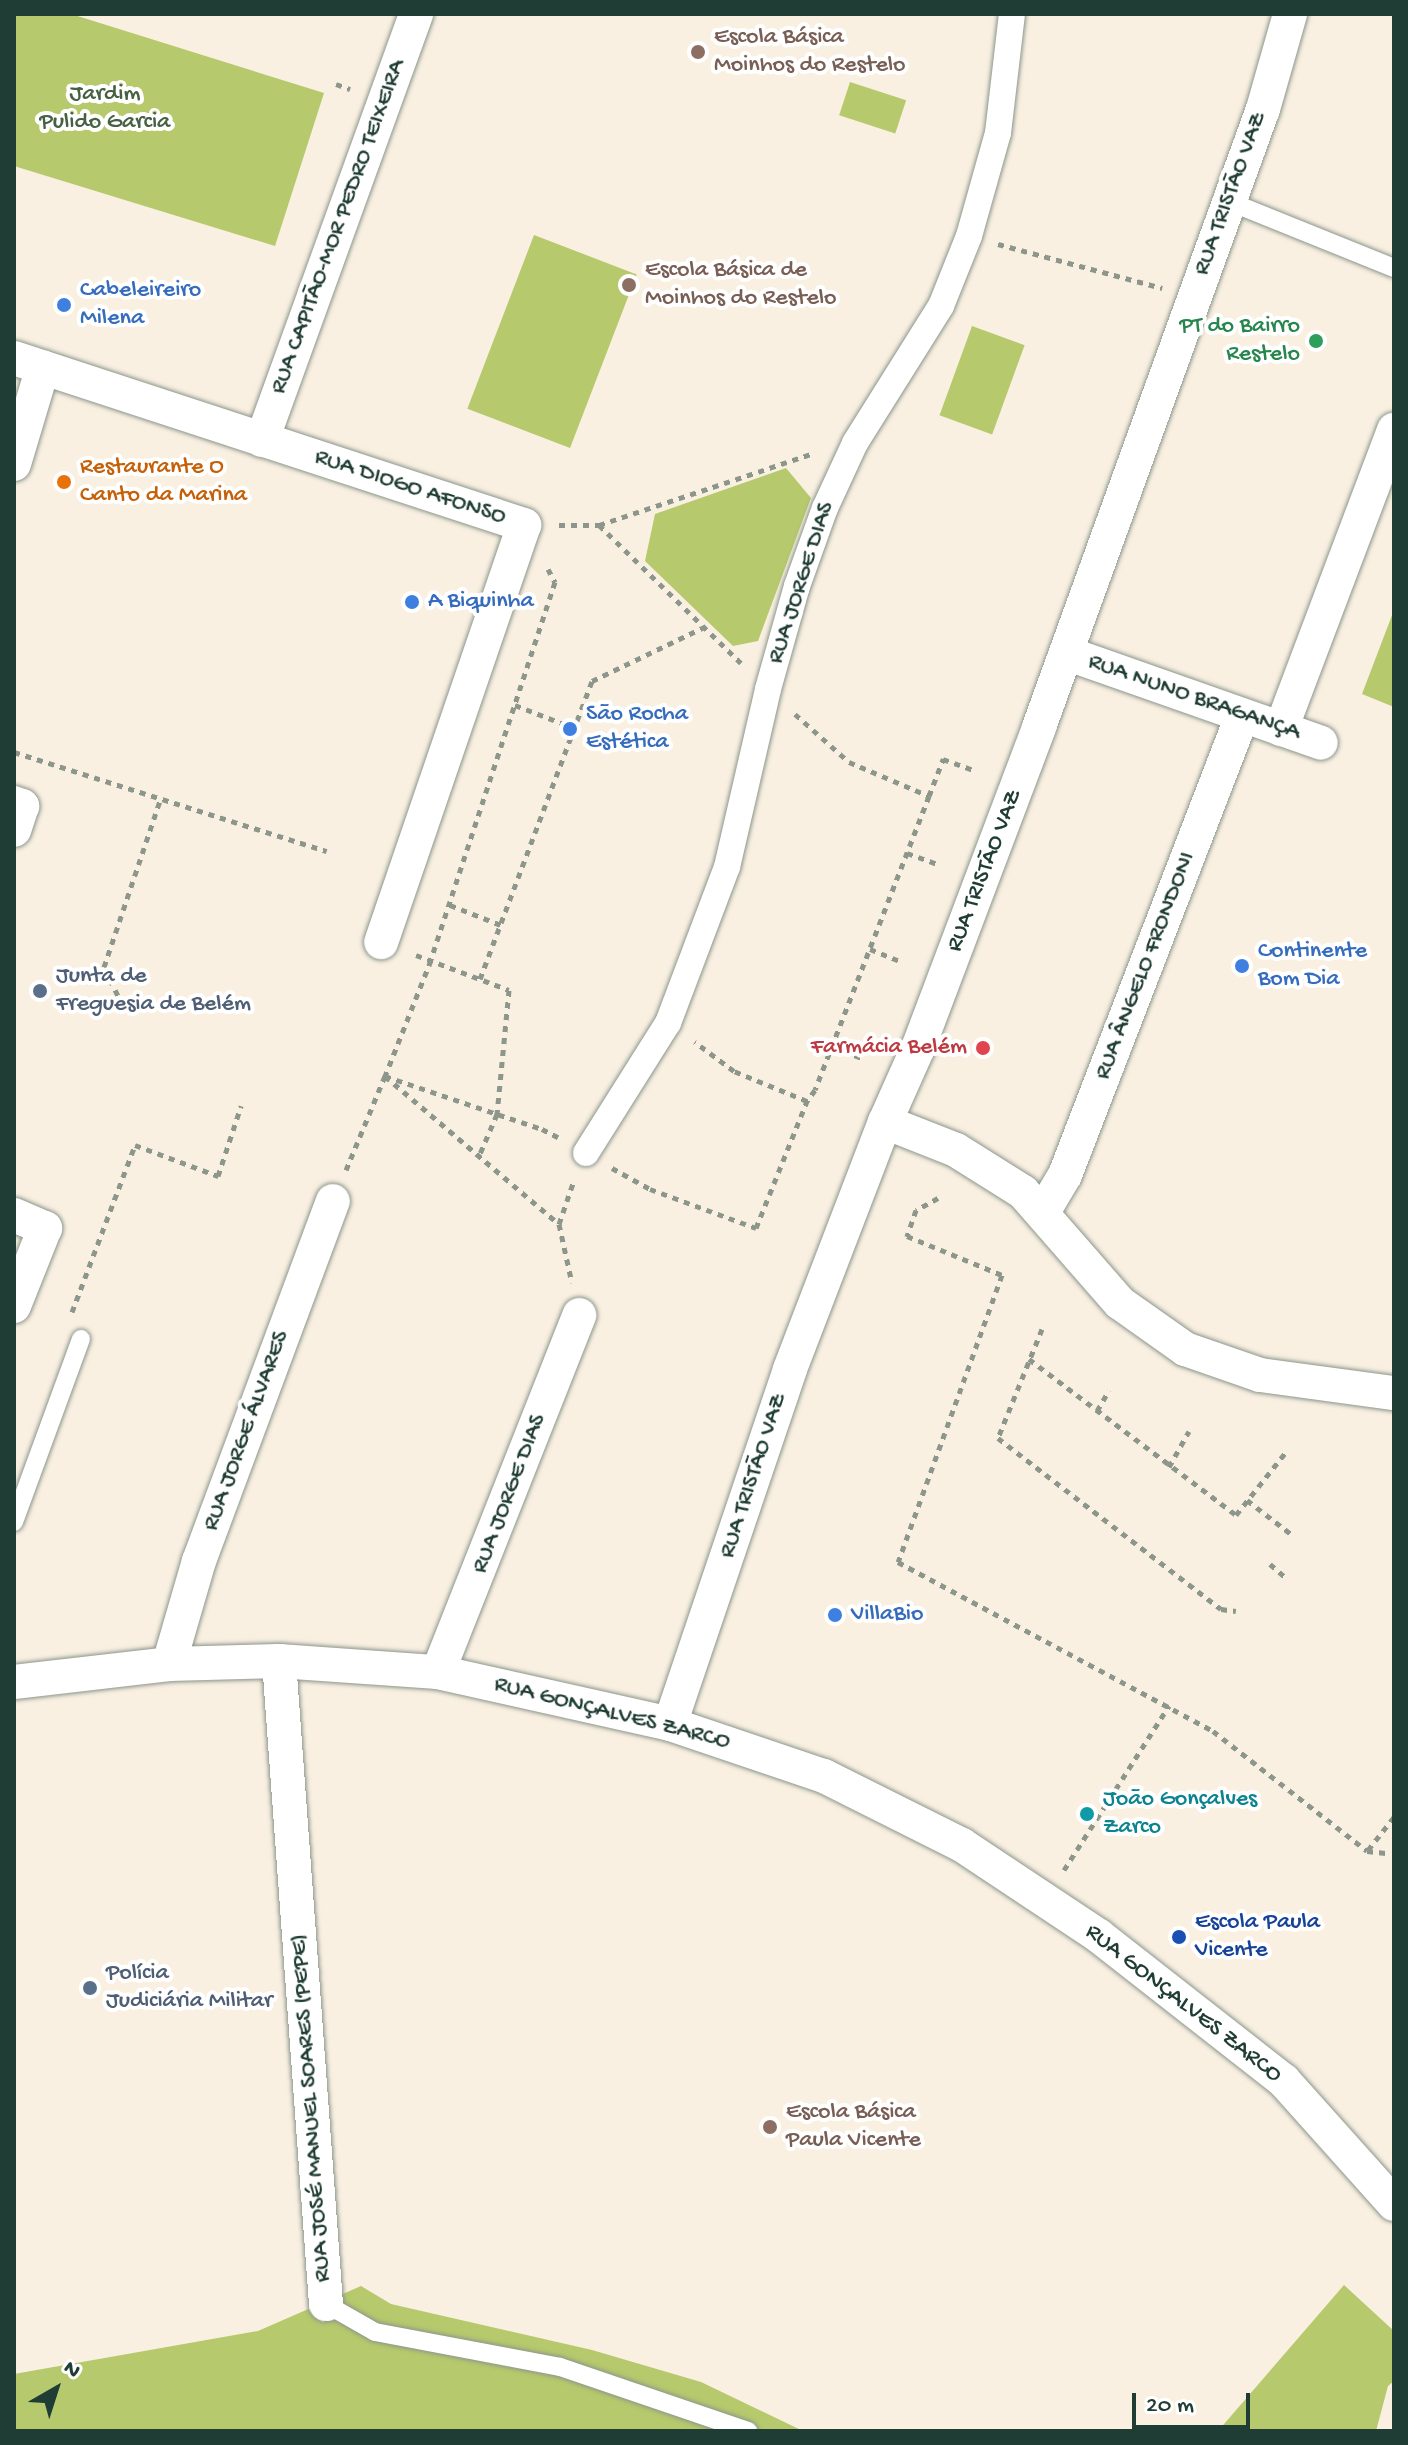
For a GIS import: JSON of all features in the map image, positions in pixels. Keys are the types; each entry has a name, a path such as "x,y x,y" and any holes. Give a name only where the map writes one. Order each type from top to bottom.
{"street":[{"name":"RUA CAPITÃO-MOR PEDRO TEIXEIRA","path":"262,440 416,14"},
{"name":"RUA JORGE DIAS","path":"582,1161 668,1023 727,867 768,689 797,586 825,508 855,443 941,306 969,236 998,133 1012,14"},
{"name":"RUA TRISTÃO VAZ","path":"670,1724 784,1383 885,1122 918,1048 1066,653 1280,58 1290,14"},
{"name":"RUA DIOGO AFONSO","path":"28,362 524,525 381,942"},
{"path":"14,464 28,362"},
{"path":"1281,729 1394,430"},
{"name":"RUA NUNO BRAGANÇA","path":"1066,653 1321,743"},
{"name":"RUA ÂNGELO FRONDONI","path":"1043,1212 1065,1175 1242,716"},
{"path":"14,803 22,806 14,830"},
{"path":"885,1122 956,1150 993,1170 1043,1212 1120,1303 1151,1328 1185,1349 1260,1375 1394,1393"},
{"name":"RUA JORGE ÁLVARES","path":"169,1664 199,1561 333,1201"},
{"path":"14,1215 45,1228 14,1306"},
{"name":"RUA JORGE DIAS","path":"438,1672 579,1315"},
{"name":"RUA GONÇALVES ZARCO","path":"14,1682 169,1664 279,1661 438,1672 670,1724 751,1750 868,1796 962,1845 1046,1899 1109,1944 1284,2081 1394,2204"},
{"name":"RUA JOSÉ MANUEL SOARES (PEPE)","path":"279,1661 326,2304"}],"lane":[{"path":"1228,201 1394,268"},
{"path":"14,1522 81,1339"},
{"name":"RUA JOSÉ MANUEL SOARES (PEPE)","path":"326,2304 375,2332 560,2367 748,2431"}],"path":[{"path":"1035,254 1194,296"},
{"path":"599,525 821,451 855,443"},
{"path":"333,1201 431,960 555,582 524,525"},
{"path":"480,979 592,681 704,627"},
{"path":"515,705 574,728"},
{"path":"14,752 327,851"},
{"path":"929,796 943,759 973,770"},
{"path":"123,1006 104,967 161,798"},
{"path":"907,853 937,864"},
{"path":"449,905 501,925"},
{"path":"381,942 509,990 497,1114 479,1156"},
{"path":"870,949 900,961"},
{"path":"579,1315 559,1224 582,1161 756,1228 807,1101 734,1071 668,1023"},
{"path":"832,1047 863,1058"},
{"path":"385,1076 542,1129"},
{"path":"385,1076 559,1224"},
{"path":"71,1317 135,1145 218,1176 241,1106"},
{"path":"938,1198 916,1210 907,1236 1002,1275 898,1562 1213,1731 1367,1851 1386,1853"},
{"path":"1042,1329 998,1438 1221,1609 1236,1611"},
{"path":"1029,1359 1236,1515 1286,1452"},
{"path":"1097,1411 1109,1390"},
{"path":"1169,1467 1189,1431"},
{"path":"1247,1500 1291,1534"},
{"path":"1270,1564 1285,1577"},
{"path":"1046,1899 1169,1706"},
{"path":"1367,1851 1394,1817"}],"green space":[{"name":"Jardim Pulido Garcia","path":"14,14 71,14 324,93 275,246 14,166"},
{"path":"850,82 906,100 895,134 839,115"},
{"path":"534,235 637,274 570,448 467,409"},
{"path":"972,326 1025,345 992,434 940,415"},
{"path":"786,468 811,498 758,641 733,646 645,561 655,514"},
{"path":"1394,610 1394,707 1362,694"},
{"path":"1344,2285 1394,2331 1394,2381 1388,2386 1376,2431 1218,2431"},
{"path":"361,2286 391,2304 592,2350 701,2382 803,2431 14,2431 14,2374 258,2331"}],"place":[{"name":"Escola Básica Moinhos do Restelo","path":"698,52"},
{"name":"Escola Básica de Moinhos do Restelo","path":"629,285"},
{"name":"Cabeleireiro Milena","path":"64,305"},
{"name":"PT do Bairro Restelo","path":"1316,341"},
{"name":"Restaurante O Canto da Marina","path":"64,482"},
{"name":"A Biquinha","path":"412,602"},
{"name":"São Rocha Estética","path":"570,729"},
{"name":"Continente Bom Dia","path":"1242,966"},
{"name":"Junta de Freguesia de Belém","path":"40,991"},
{"name":"Farmácia Belém","path":"983,1048"},
{"name":"VillaBio","path":"835,1615"},
{"name":"João Gonçalves Zarco","path":"1087,1814"},
{"name":"Escola Paula Vicente","path":"1179,1937"},
{"name":"Polícia Judiciária Militar","path":"90,1988"},
{"name":"Escola Básica Paula Vicente","path":"770,2127"}]}
